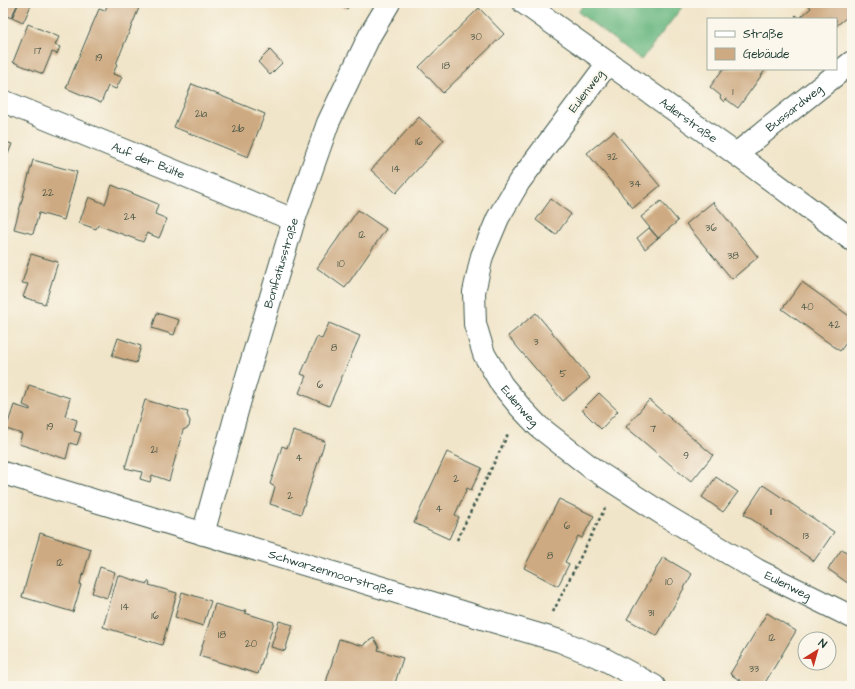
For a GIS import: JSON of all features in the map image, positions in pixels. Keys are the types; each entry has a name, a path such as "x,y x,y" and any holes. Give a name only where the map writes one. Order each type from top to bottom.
{"street":[{"name":"Bonifatiusstraße","path":"203,534 240,400 294,220 328,123 370,35 389,3"},
{"name":"Adlerstraße","path":"524,3 736,154 852,240"},
{"name":"Bussardweg","path":"736,154 852,62"},
{"name":"Eulenweg","path":"608,63 519,182 498,218 482,256 474,292 475,324 484,354 502,385 538,426 593,469 666,516 757,570 852,617"},
{"name":"Auf der Bülte","path":"3,101 294,220"},
{"name":"Schwarzenmoorstraße","path":"3,473 474,616 542,635 604,659 654,686"}],"path":[{"path":"457,540 521,408"},
{"path":"542,635 606,508 590,486 593,469"}],"green space":[{"path":"585,3 687,3 683,6 641,60 578,12"}],"building":[{"path":"5,3 18,3 11,18 3,14"},
{"path":"19,3 32,3 23,23 12,18"},
{"path":"108,3 141,3 113,74 122,77 116,89 108,86 101,103 66,88 99,9 105,11"},
{"path":"334,3 350,3 347,9"},
{"path":"852,3 852,13 837,25 837,18 800,18 811,8 808,4"},
{"path":"479,8 504,34 443,93 419,67"},
{"path":"28,24 59,37 55,45 60,47 57,54 52,52 43,74 13,62"},
{"path":"270,50 282,63 270,75 258,62"},
{"path":"722,70 765,70 738,108 726,99 724,102 720,98 721,96 710,87"},
{"path":"192,84 265,114 248,157 174,127"},
{"path":"419,117 444,140 396,193 371,170"},
{"path":"614,131 660,186 633,208 587,153"},
{"path":"3,141 12,144 3,167"},
{"path":"33,160 77,172 64,220 39,213 33,234 14,229"},
{"path":"112,185 158,204 155,214 167,219 159,238 147,233 143,242 98,225 96,229 79,223 89,197 105,204"},
{"path":"551,199 571,214 556,235 536,220"},
{"path":"661,201 678,221 658,238 641,217"},
{"path":"713,202 758,257 732,279 686,224"},
{"path":"358,210 386,229 345,288 317,268"},
{"path":"649,228 658,238 645,249 637,238"},
{"path":"31,254 58,262 45,304 23,297 28,284 22,283"},
{"path":"802,282 852,318 852,335 840,351 782,309"},
{"path":"157,313 179,320 174,335 152,328"},
{"path":"536,313 590,378 563,401 508,336"},
{"path":"329,323 360,336 329,406 299,393 306,376 301,374 317,337 322,339"},
{"path":"118,338 141,346 136,363 112,356"},
{"path":"29,385 70,398 65,416 77,420 74,431 81,433 77,445 70,443 66,459 19,444 22,434 6,429 14,405 30,410 30,408 23,405"},
{"path":"599,393 618,411 601,429 582,410"},
{"path":"145,400 188,412 187,415 190,421 189,427 183,430 169,481 152,475 150,482 140,479 142,472 125,468"},
{"path":"649,400 713,455 691,482 626,427"},
{"path":"293,431 325,441 301,514 270,504 275,487 270,484 282,446 287,448"},
{"path":"447,452 482,468 471,490 467,488 455,515 459,517 449,539 414,523"},
{"path":"716,477 738,492 723,512 702,497"},
{"path":"763,485 834,532 814,561 744,514"},
{"path":"559,499 594,516 582,538 578,536 565,562 569,564 558,586 524,568"},
{"path":"40,533 91,549 83,576 82,575 81,585 73,612 22,597"},
{"path":"842,549 852,556 852,580 849,584 828,569"},
{"path":"663,557 692,574 657,636 627,619"},
{"path":"100,567 115,572 107,598 92,593"},
{"path":"118,575 147,584 149,581 149,585 177,593 162,645 103,627"},
{"path":"182,592 211,601 203,626 175,617"},
{"path":"215,604 243,612 246,610 245,613 274,622 258,674 199,656"},
{"path":"767,613 796,631 763,686 749,686 730,674"},
{"path":"279,621 293,625 285,651 271,647"},
{"path":"374,638 379,647 378,650 403,658 394,686 325,686 339,639 364,646 365,643"}]}
